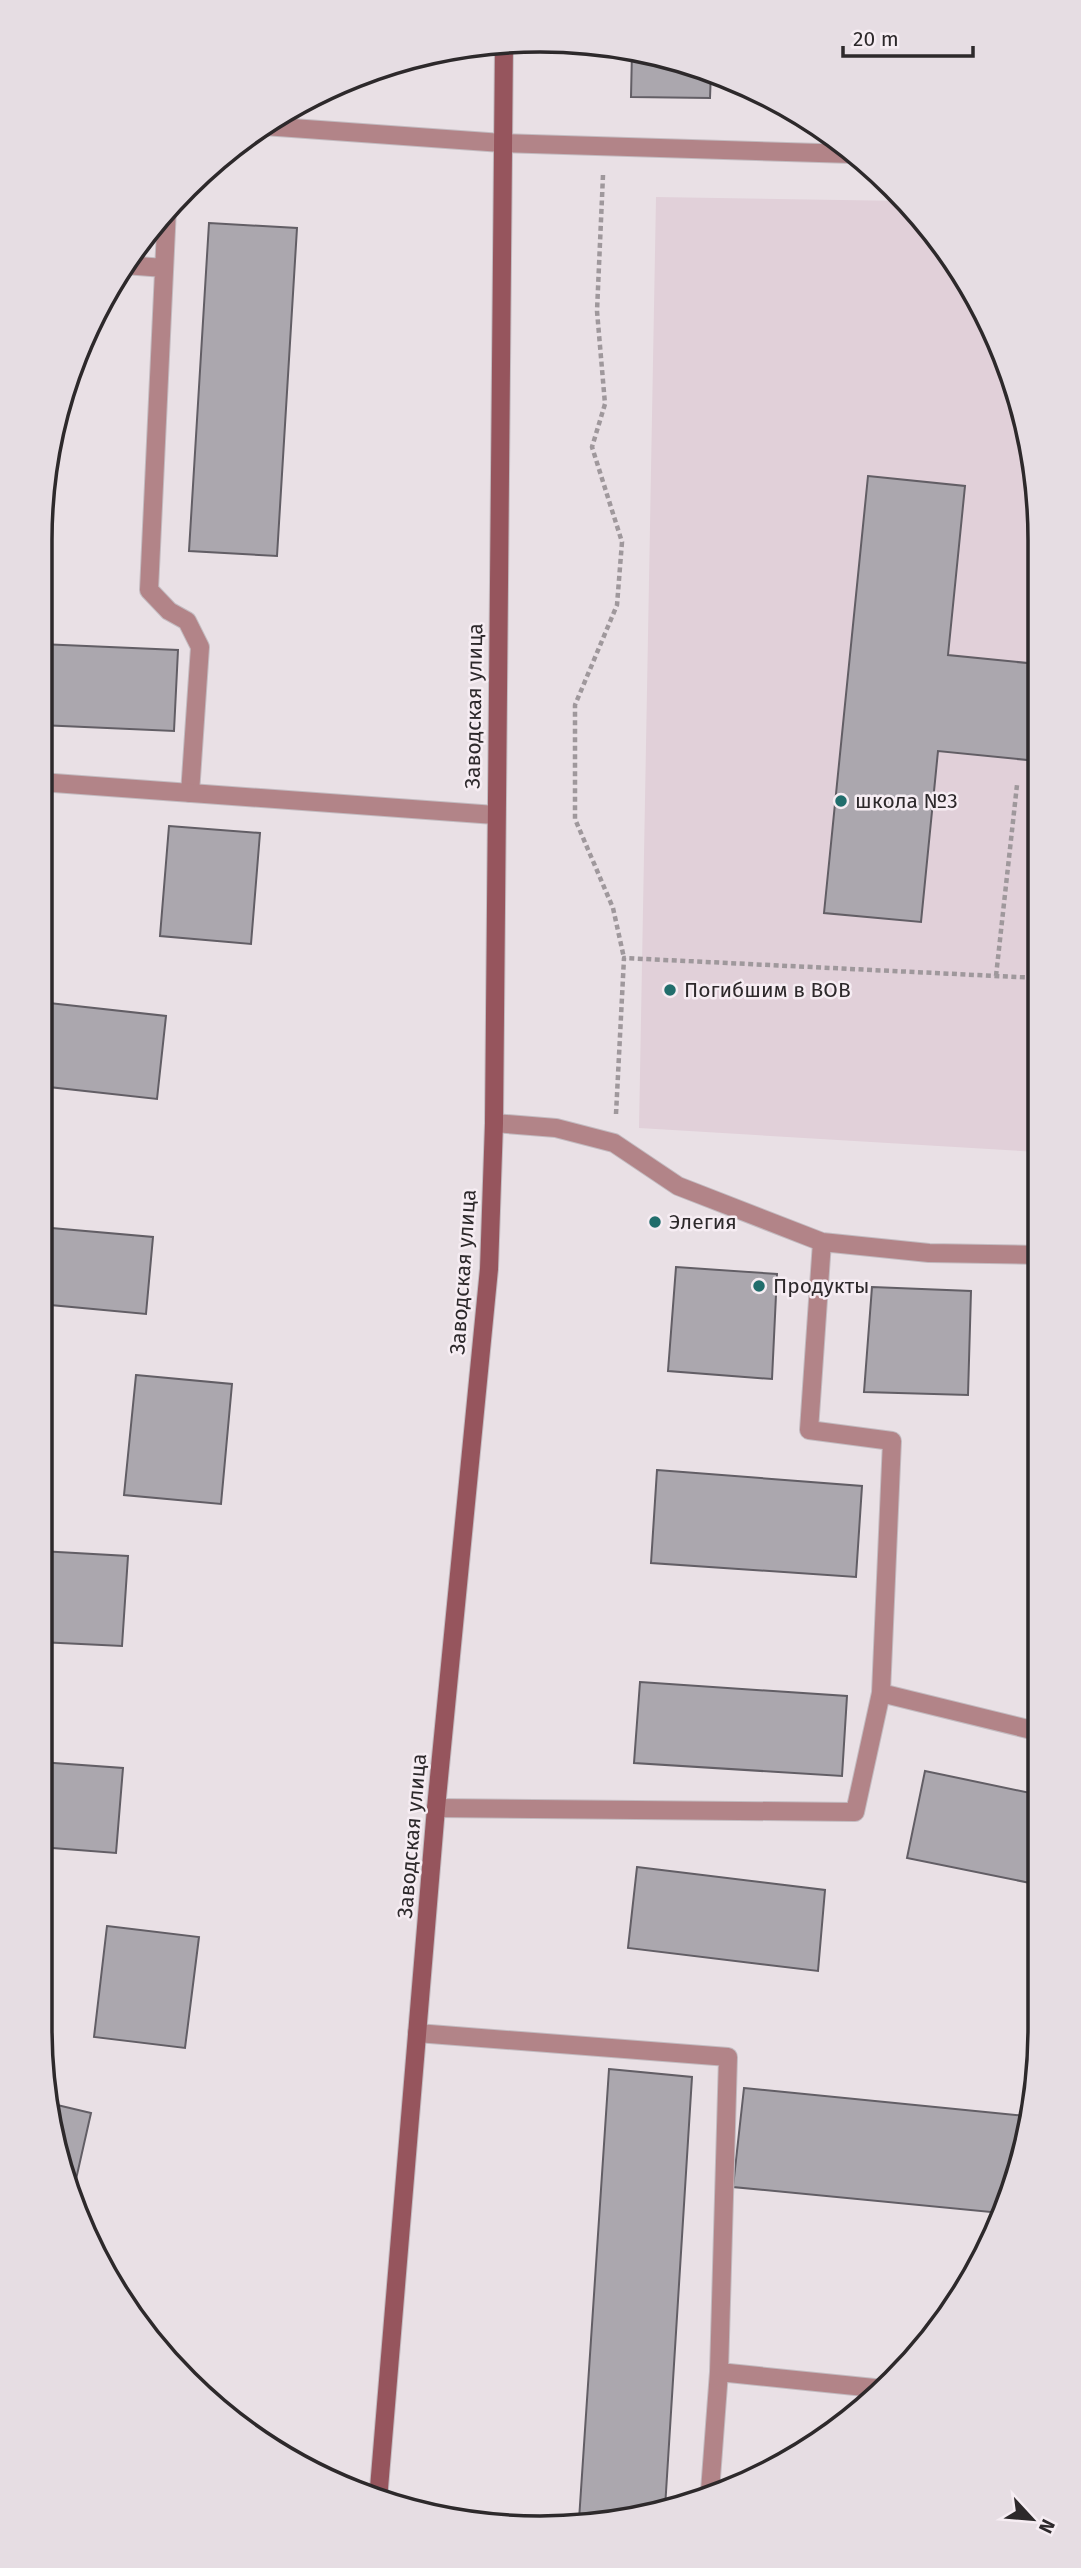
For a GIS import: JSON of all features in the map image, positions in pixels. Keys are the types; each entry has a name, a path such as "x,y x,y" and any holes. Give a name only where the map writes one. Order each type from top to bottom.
{"main road":[{"name":"Заводская улица","path":"378,2488 436,1808 489,1269 494,1123 503,55"}],"street":[{"path":"282,127 502,143 839,154"},
{"path":"166,228 149,590 169,611 187,621 200,646 190,793"},
{"path":"137,266 164,268"},
{"path":"52,783 495,815"},
{"path":"494,1123 556,1128 614,1143 678,1186 822,1242 929,1253 1028,1255"},
{"path":"436,1808 855,1812 881,1693 892,1441 809,1430 822,1242"},
{"path":"881,1693 1028,1729"},
{"path":"417,2033 728,2056 719,2372 710,2485"},
{"path":"719,2372 869,2387"}],"path":[{"path":"604,146 597,311 605,404 592,447 622,542 617,605 575,705 575,819 613,908 624,958 614,1143"},
{"path":"996,976 1017,785"},
{"path":"624,958 1028,978"}],"shaded area":[{"name":"школа №3","path":"656,197 891,201 928,243 963,296 978,325 1003,384 1019,445 1024,477 1028,540 1028,1151 639,1128"}],"building":[{"path":"632,61 667,69 711,83 710,98 631,97"},
{"path":"209,223 297,228 277,556 189,551"},
{"path":"868,476 965,486 948,655 1028,663 1028,760 938,751 921,922 824,913"},
{"path":"52,645 178,650 174,731 52,726"},
{"path":"169,826 260,833 251,944 160,936"},
{"path":"52,1003 166,1016 157,1099 52,1087"},
{"path":"52,1228 153,1237 146,1314 52,1305"},
{"path":"676,1267 777,1274 772,1379 668,1371"},
{"path":"872,1287 971,1291 968,1395 864,1392"},
{"path":"136,1375 232,1384 221,1504 124,1495"},
{"path":"657,1470 862,1486 856,1577 651,1563"},
{"path":"52,1552 128,1556 122,1646 52,1643"},
{"path":"640,1682 847,1696 842,1776 634,1763"},
{"path":"52,1763 123,1768 116,1853 52,1848"},
{"path":"925,1771 1028,1792 1028,1883 907,1858"},
{"path":"637,1867 825,1890 818,1971 628,1948"},
{"path":"107,1926 199,1937 185,2048 94,2037"},
{"path":"609,2069 692,2077 666,2499 579,2513"},
{"path":"744,2088 1020,2115 1012,2154 992,2212 733,2187"},
{"path":"59,2105 91,2113 76,2178"}],"place":[{"name":"школа №3","path":"841,801"},
{"name":"Погибшим в ВОВ","path":"670,990"},
{"name":"Элегия","path":"655,1222"},
{"name":"Продукты","path":"759,1286"}]}
